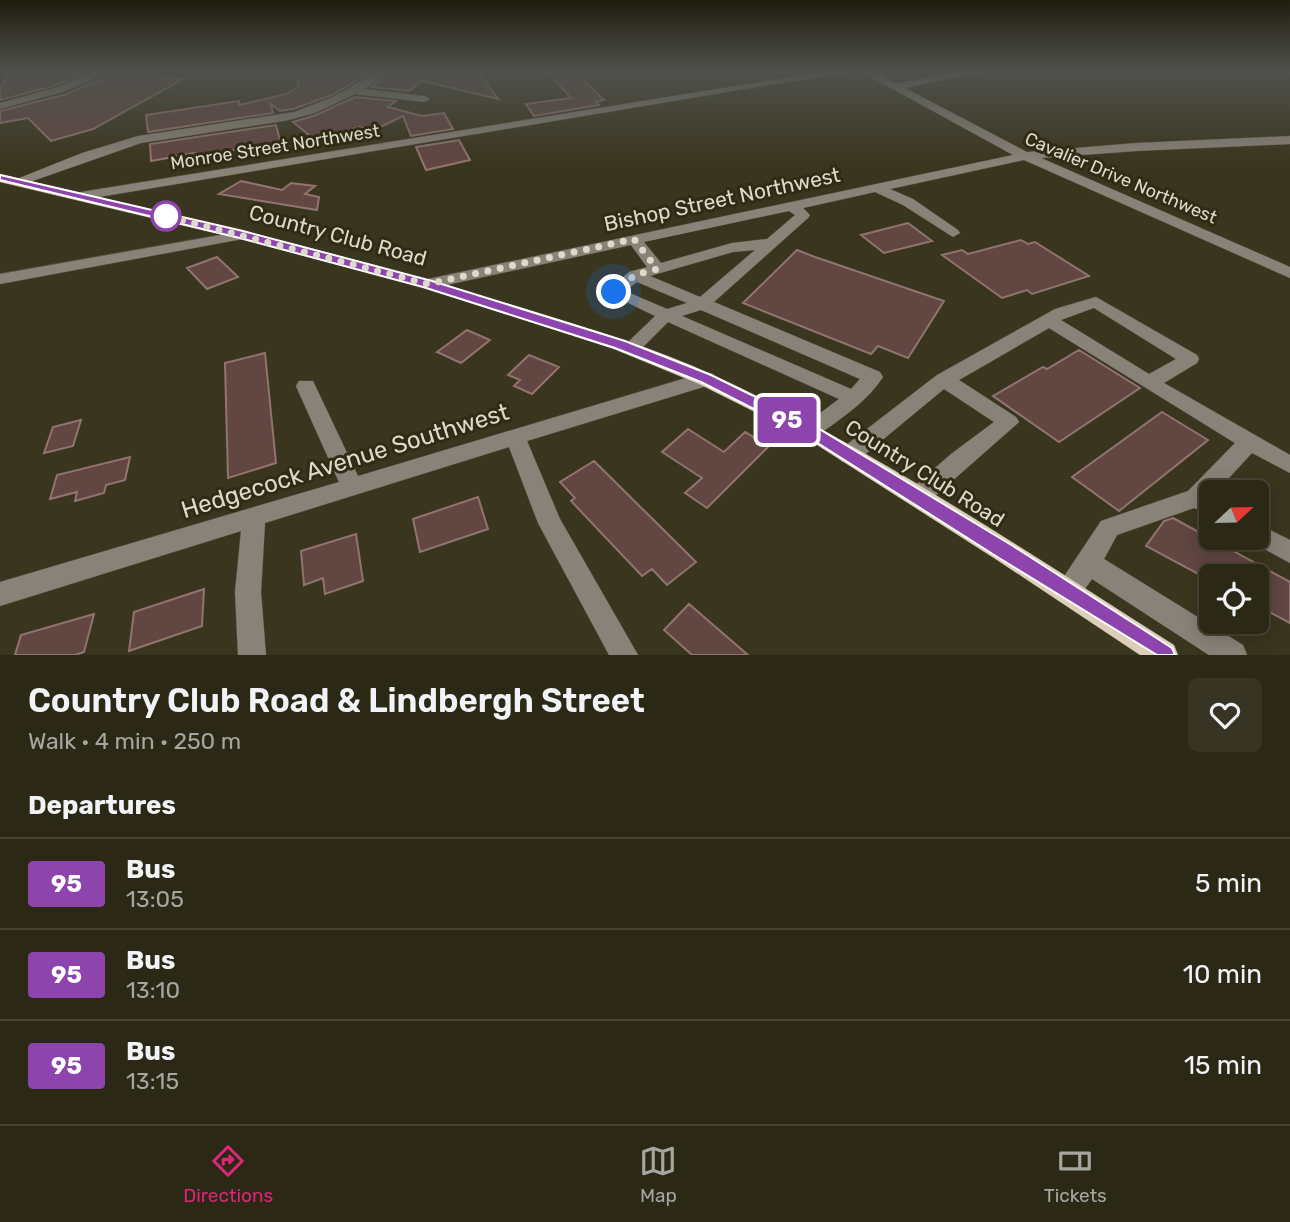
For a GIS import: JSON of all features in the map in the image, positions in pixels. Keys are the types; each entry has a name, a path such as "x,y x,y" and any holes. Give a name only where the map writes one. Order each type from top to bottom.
{"main road":[{"name":"Country Club Road","path":"0,178 243,235 428,284 631,349 706,379 810,431 1164,655"}],"street":[{"path":"19,181 135,141 284,118 332,102"},
{"name":"Monroe Street Northwest","path":"81,196 660,102"},
{"name":"Cavalier Drive Northwest","path":"922,102 1025,156 1216,238 1290,274"},
{"name":"Bishop Street Northwest","path":"428,284 1025,156 1136,147 1290,140"},
{"path":"876,188 908,202 953,233"},
{"path":"631,349 666,315 702,304 803,215 792,206"},
{"path":"0,279 243,235"},
{"path":"634,239 657,269"},
{"path":"771,243 732,248 635,275 614,292 853,398"},
{"path":"635,275 873,377 853,398 810,431"},
{"path":"849,455 944,380 1049,320 1096,302 1190,359 1149,383"},
{"path":"1049,320 1149,383 1290,465"},
{"name":"Hedgecock Avenue Southwest","path":"0,594 706,379"},
{"path":"918,498 958,460 1009,422 944,380"},
{"path":"306,386 352,486"},
{"path":"514,437 550,523 624,655"},
{"path":"1221,480 1250,441"},
{"path":"1068,592 1089,563 1109,527 1199,503"},
{"path":"252,655 247,592 254,516"},
{"path":"1269,540 1290,552"},
{"path":"1089,563 1219,651"}],"building":[{"path":"37,102 142,102 93,129 51,141 28,118 0,123 0,111"},
{"path":"235,102 239,102 239,105 254,102 314,102 280,111 271,104 273,113 148,132 146,115"},
{"path":"345,102 395,102 388,107 422,116 444,113 453,129 411,136 403,116 372,131 360,127 315,140 293,122"},
{"path":"598,102 599,105 534,116 526,104"},
{"path":"276,125 281,144 195,153 151,161 150,144"},
{"path":"459,140 470,160 426,170 416,147"},
{"path":"241,181 282,190 291,183 315,186 305,194 319,197 317,210 219,194"},
{"path":"908,223 932,241 884,253 861,235"},
{"path":"1021,240 1028,244 1035,242 1089,276 1032,294 1027,290 1002,298 942,255 962,250 968,254"},
{"path":"797,250 944,301 908,358 878,346 871,354 743,303"},
{"path":"217,257 238,277 207,289 187,268"},
{"path":"467,330 490,340 461,363 437,352"},
{"path":"1079,350 1140,388 1059,442 993,396 1043,367 1047,369"},
{"path":"265,353 276,463 228,478 225,363"},
{"path":"529,355 559,367 532,394 514,386 520,380 508,375"},
{"path":"1162,412 1208,440 1119,511 1072,477"},
{"path":"81,420 73,446 44,453 53,427"},
{"path":"688,429 724,452 745,432 769,446 707,508 685,493 702,478 662,452"},
{"path":"130,457 125,480 106,485 104,493 75,501 77,492 50,499 57,475"},
{"path":"594,461 696,562 667,585 652,569 642,576 571,501 575,498 560,482"},
{"path":"478,497 488,529 420,552 413,519"},
{"path":"1173,518 1199,532 1199,550 1232,550 1257,564 1199,564 1199,574 1146,546 1164,521"},
{"path":"356,534 363,581 325,594 323,578 304,585 301,551"},
{"path":"1269,571 1290,582 1290,623 1269,612"},
{"path":"204,589 202,626 129,651 134,612"},
{"path":"689,604 748,655 692,655 664,630"},
{"path":"94,614 84,652 75,655 15,655 21,635"}],"bus line":[{"name":"95","path":"0,178 243,235 428,284 620,345 706,379 810,431 1006,552 1164,655"}],"route":[{"path":"166,216 162,215 428,284 634,239 657,269 635,275 614,292"}]}
